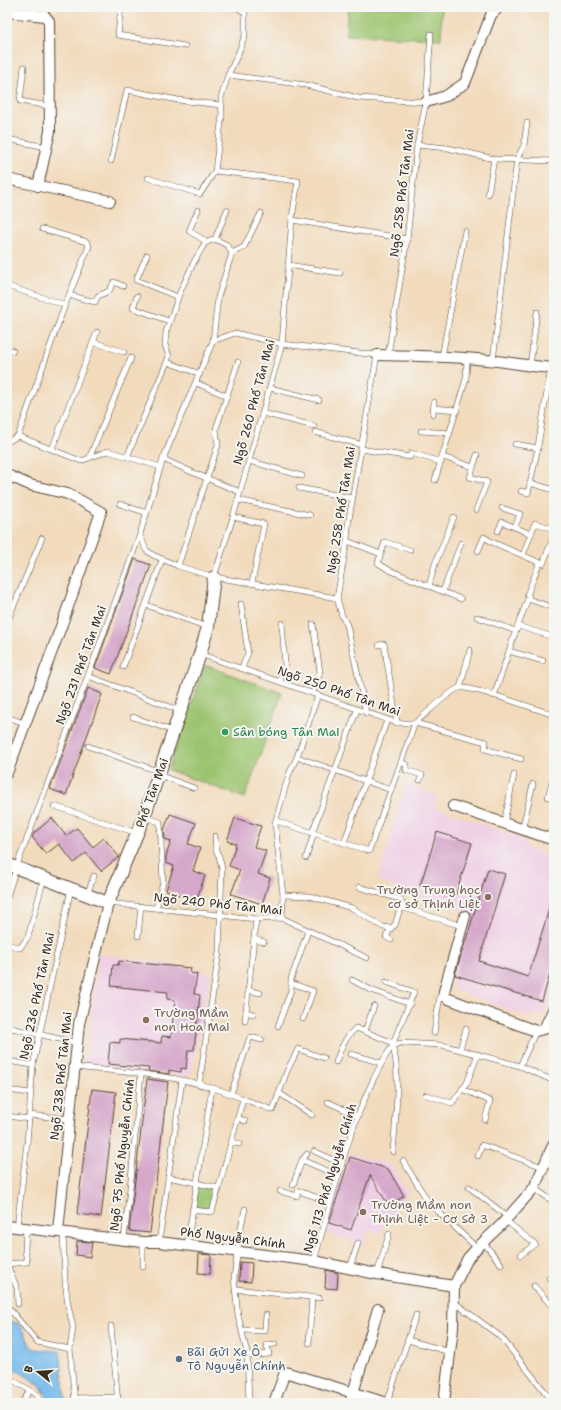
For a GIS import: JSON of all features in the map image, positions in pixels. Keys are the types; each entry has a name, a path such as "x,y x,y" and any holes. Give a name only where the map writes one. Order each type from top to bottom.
{"street":[{"path":"426,102 446,96 465,83 491,15 500,7"},
{"path":"7,12 45,16 49,21 50,131 38,186"},
{"path":"7,179 110,202"},
{"path":"377,355 467,358 553,368"},
{"path":"7,475 30,485 68,494 101,512 62,624 24,723 7,773"},
{"name":"Phố Tân Mai","path":"108,903 144,817 200,654 208,627 214,577"},
{"path":"453,806 554,840"},
{"path":"11,866 108,903"},
{"name":"Ngõ 238 Phố Tân Mai","path":"61,1231 69,1119 81,1014 108,903"},
{"path":"465,916 444,991 444,996 536,1031 544,1030 554,1008"},
{"path":"444,1403 450,1352 454,1286 468,1258 534,1188 553,1148"},
{"name":"Phố Nguyễn Chính","path":"17,1227 61,1231 143,1242 159,1242 314,1261 377,1274 454,1286"},
{"path":"350,1403 378,1309"},
{"path":"274,1403 285,1372 387,1403"}],"lane":[{"path":"120,7 118,35 185,46"},
{"path":"148,178 200,194 215,171 222,115 221,98 228,75 245,35 244,9 236,7"},
{"name":"Ngõ 258 Phố Tân Mai","path":"388,355 407,239 417,146 426,102 431,34"},
{"path":"24,67 20,101 49,106"},
{"path":"228,75 306,85 358,98 426,102"},
{"path":"111,161 127,90 178,100 221,105"},
{"path":"493,361 517,160 524,145 527,123"},
{"path":"7,139 46,146"},
{"path":"417,146 448,148 494,159 554,161"},
{"path":"488,194 494,159"},
{"name":"Ngõ 260 Phố Tân Mai","path":"214,577 238,500 282,344 292,218 298,181 215,171"},
{"path":"198,210 189,231 204,240 205,243"},
{"path":"127,457 169,356 165,345 169,321 178,297 194,262 205,243 215,239 227,210"},
{"path":"215,239 227,245 232,253 244,246 261,213"},
{"path":"292,220 407,239"},
{"path":"7,442 18,436 69,295 89,246 89,244 42,229"},
{"path":"442,357 465,231"},
{"name":"Ngõ 231 Phố Tân Mai","path":"7,896 11,866 88,676 140,534 163,459 213,341 218,297 232,253"},
{"path":"147,255 136,280 178,297"},
{"path":"288,265 340,273"},
{"path":"69,295 95,302 98,296 109,291 114,282 123,286"},
{"path":"7,286 66,305"},
{"path":"137,296 133,308 169,321"},
{"path":"530,366 537,312"},
{"path":"52,449 97,332"},
{"path":"213,341 235,332 282,344 377,355"},
{"path":"93,342 124,352"},
{"path":"7,348 13,351"},
{"name":"Ngõ 258 Phố Tân Mai","path":"366,713 347,625 342,616 337,598 347,541 352,498 377,355"},
{"path":"90,456 131,358"},
{"path":"435,480 466,379 467,358"},
{"path":"167,362 200,374"},
{"path":"178,566 218,445 216,429 238,362"},
{"path":"521,491 528,493 553,368"},
{"path":"196,383 227,396"},
{"path":"270,388 319,400"},
{"path":"433,414 434,405 457,410"},
{"path":"262,413 314,426"},
{"path":"421,431 450,433"},
{"path":"315,432 361,447 410,457 411,452 473,466"},
{"path":"18,436 81,461 90,456 108,451 161,467"},
{"path":"515,444 538,448"},
{"path":"476,510 487,482 470,477 477,455"},
{"path":"163,459 240,492"},
{"path":"249,461 302,476"},
{"path":"530,483 554,490"},
{"path":"299,488 352,498"},
{"path":"238,500 310,515"},
{"path":"120,504 147,512"},
{"path":"502,508 520,514 515,527"},
{"path":"233,517 264,524 252,583"},
{"path":"429,586 435,564 454,517"},
{"path":"498,531 502,522 531,534"},
{"path":"523,555 535,524 554,529"},
{"path":"140,534 146,550 153,556 178,566 214,577 337,598"},
{"path":"478,551 484,537 544,564 554,535"},
{"path":"7,622 9,608 42,538"},
{"path":"347,541 381,554"},
{"path":"410,550 385,542 378,563 389,570 461,599"},
{"path":"443,591 461,544"},
{"path":"123,667 162,560"},
{"path":"494,696 529,596 527,595 540,562"},
{"path":"528,599 554,608"},
{"path":"241,604 248,653 242,668"},
{"path":"146,605 208,627"},
{"path":"477,617 517,629 550,636"},
{"path":"280,681 285,665 282,623"},
{"path":"282,918 283,895 276,821 289,774 297,757 316,694 320,672 313,624"},
{"path":"379,645 384,644 396,723"},
{"path":"460,688 470,650"},
{"path":"509,651 543,661"},
{"name":"Ngõ 250 Phố Tân Mai","path":"200,654 396,723 415,723 486,742 485,749 521,759"},
{"path":"88,676 181,711"},
{"path":"276,821 369,851 415,723 451,693 460,688 470,689 554,715"},
{"path":"306,858 334,770 357,710"},
{"path":"7,717 24,723"},
{"path":"133,717 174,731"},
{"path":"344,843 387,720"},
{"path":"88,746 194,788"},
{"path":"297,757 391,790"},
{"path":"401,762 407,765 406,770 422,775 420,780"},
{"path":"504,823 514,775"},
{"path":"554,775 548,797 554,799"},
{"path":"522,830 533,784"},
{"path":"54,806 137,833"},
{"path":"144,817 160,822 164,882 156,908"},
{"path":"199,1084 219,952 222,869 219,856 216,851 215,836"},
{"path":"87,896 94,876"},
{"path":"7,944 20,948 28,937 44,878"},
{"path":"359,887 400,899 404,908"},
{"name":"Ngõ 236 Phố Tân Mai","path":"7,1265 27,1262 25,1250 17,1227 29,1117 32,1064 71,889"},
{"path":"283,895 309,896 352,908 383,927 391,928"},
{"name":"Ngõ 240 Phố Tân Mai","path":"108,903 256,919 282,918 367,958"},
{"path":"138,936 140,906"},
{"path":"391,940 386,937 391,928 395,925 400,909 404,908 462,926"},
{"path":"245,1021 256,919"},
{"path":"278,1026 291,990 291,979 308,931"},
{"path":"254,939 264,942"},
{"path":"352,980 371,990 410,1004 414,992 386,982"},
{"path":"291,983 313,991 303,1019"},
{"path":"248,990 260,994"},
{"path":"434,1033 440,996 444,991"},
{"name":"Ngõ 113 Phố Nguyễn Chính","path":"314,1261 342,1164 358,1116 382,1063 393,1046 410,1004"},
{"path":"365,1031 374,1006"},
{"path":"246,1012 253,1014"},
{"path":"7,1027 77,1043"},
{"path":"336,1062 343,1042 356,1028 391,1042 396,1060 393,1152"},
{"path":"460,1049 466,1029"},
{"path":"520,1066 536,1031"},
{"path":"231,1094 250,1037 262,1040"},
{"path":"393,1046 402,1043 442,1045 520,1066 554,1081"},
{"path":"74,1067 141,1074 199,1084 273,1110 287,1071 298,1050 324,1058"},
{"path":"351,1054 382,1063"},
{"path":"426,1095 452,1103 467,1083 478,1054"},
{"path":"7,1061 32,1064"},
{"name":"Ngõ 75 Phố Nguyễn Chính","path":"124,1239 141,1074"},
{"path":"159,1242 182,1081"},
{"path":"186,1246 212,1088"},
{"path":"462,1089 490,1101 485,1120"},
{"path":"7,1090 30,1093"},
{"path":"279,1093 312,1114"},
{"path":"192,1210 212,1212 244,1099"},
{"path":"328,1102 358,1116"},
{"path":"7,1116 69,1119"},
{"path":"238,1118 245,1120"},
{"path":"232,1142 239,1144"},
{"path":"478,1156 482,1145 543,1167"},
{"path":"314,1151 342,1164"},
{"path":"293,1185 302,1160 307,1154"},
{"path":"302,1160 339,1176"},
{"path":"403,1161 429,1203 501,1264"},
{"path":"168,1177 219,1188"},
{"path":"469,1187 535,1244 521,1255"},
{"path":"534,1188 554,1202"},
{"path":"280,1191 297,1196 298,1191 331,1202"},
{"path":"245,1209 234,1278 238,1315 247,1356 249,1403"},
{"path":"61,1231 65,1281 73,1328 70,1349 75,1400 118,1400 111,1326"},
{"path":"377,1274 389,1234"},
{"path":"143,1242 143,1267"},
{"path":"350,1268 358,1243"},
{"path":"7,1265 17,1288 18,1304"},
{"path":"554,1275 549,1278 554,1283"},
{"path":"534,1286 552,1306 554,1305"},
{"path":"236,1289 319,1298"},
{"path":"309,1343 312,1297"},
{"path":"454,1302 501,1337 552,1396 554,1403"},
{"path":"7,1306 37,1342 70,1349"},
{"path":"242,1330 265,1331 266,1315"},
{"path":"387,1403 416,1315"},
{"path":"408,1340 450,1352"},
{"path":"247,1356 269,1354 267,1345 275,1344"},
{"path":"7,1376 35,1393 43,1403"},
{"path":"22,1403 30,1390"}],"shaded area":[{"name":"Trường Trung học cơ sở Thịnh Liệt","path":"406,784 437,796 435,807 522,838 528,849 554,859 554,991 545,1013 525,1016 455,990 450,980 468,912 378,881"},
{"name":"Trường Mầm non Hoa Mai","path":"99,954 197,969 210,975 190,1076 85,1066"},
{"name":"Trường Mầm non Thịnh Liệt - Cơ Sở 3","path":"349,1153 391,1165 407,1192 380,1233 368,1231 365,1245 324,1233"}],"green space":[{"path":"348,7 442,7 441,39 346,35"},
{"name":"Sân bóng Tân Mai","path":"205,665 282,693 245,798 168,770"},
{"path":"198,1186 216,1189 211,1209 195,1207"}],"water":[{"path":"7,1319 19,1324 30,1345 34,1349 60,1351 66,1403 51,1403 40,1385 7,1364"}],"building":[{"path":"135,559 151,565 111,674 95,668"},
{"path":"88,688 102,694 66,795 50,789"},
{"path":"170,814 196,823 188,844 200,848 193,871 205,875 196,901 166,890 174,866 166,863 166,856 171,841 165,839 164,830"},
{"path":"52,818 66,836 77,828 93,847 104,838 119,857 101,871 86,853 74,863 59,844 46,854 32,837 34,833"},
{"path":"235,818 261,826 254,847 266,851 258,874 270,878 262,904 231,894 240,870 229,866 236,844 227,841"},
{"path":"437,832 472,843 455,897 420,886"},
{"path":"488,869 505,874 479,961 528,977 552,900 554,900 554,960 542,1001 455,975"},
{"path":"119,961 191,968 190,973 197,974 194,994 200,995 194,1050 188,1050 186,1069 181,1068 181,1072 169,1070 169,1074 148,1071 149,1068 108,1064 110,1042 120,1043 120,1039 161,1043 162,1036 171,1037 175,1000 167,999 168,992 111,986 113,965 118,965"},
{"path":"147,1079 168,1082 150,1233 129,1231"},
{"path":"92,1089 116,1092 101,1217 77,1214"},
{"path":"350,1157 388,1169 404,1196 389,1206 370,1175 351,1230 329,1223"},
{"path":"77,1241 92,1242 90,1257 76,1255"},
{"path":"199,1254 211,1255 210,1274 198,1273"},
{"path":"240,1262 252,1263 251,1282 239,1281"},
{"path":"326,1270 338,1273 337,1289 325,1288"}],"place":[{"name":"Sân bóng Tân Mai","path":"225,732"},
{"name":"Trường Trung học cơ sở Thịnh Liệt","path":"488,897"},
{"name":"Trường Mầm non Hoa Mai","path":"146,1020"},
{"name":"Trường Mầm non Thịnh Liệt - Cơ Sở 3","path":"363,1212"},
{"name":"Bãi Gửi Xe Ô Tô Nguyễn Chính","path":"179,1359"}]}
